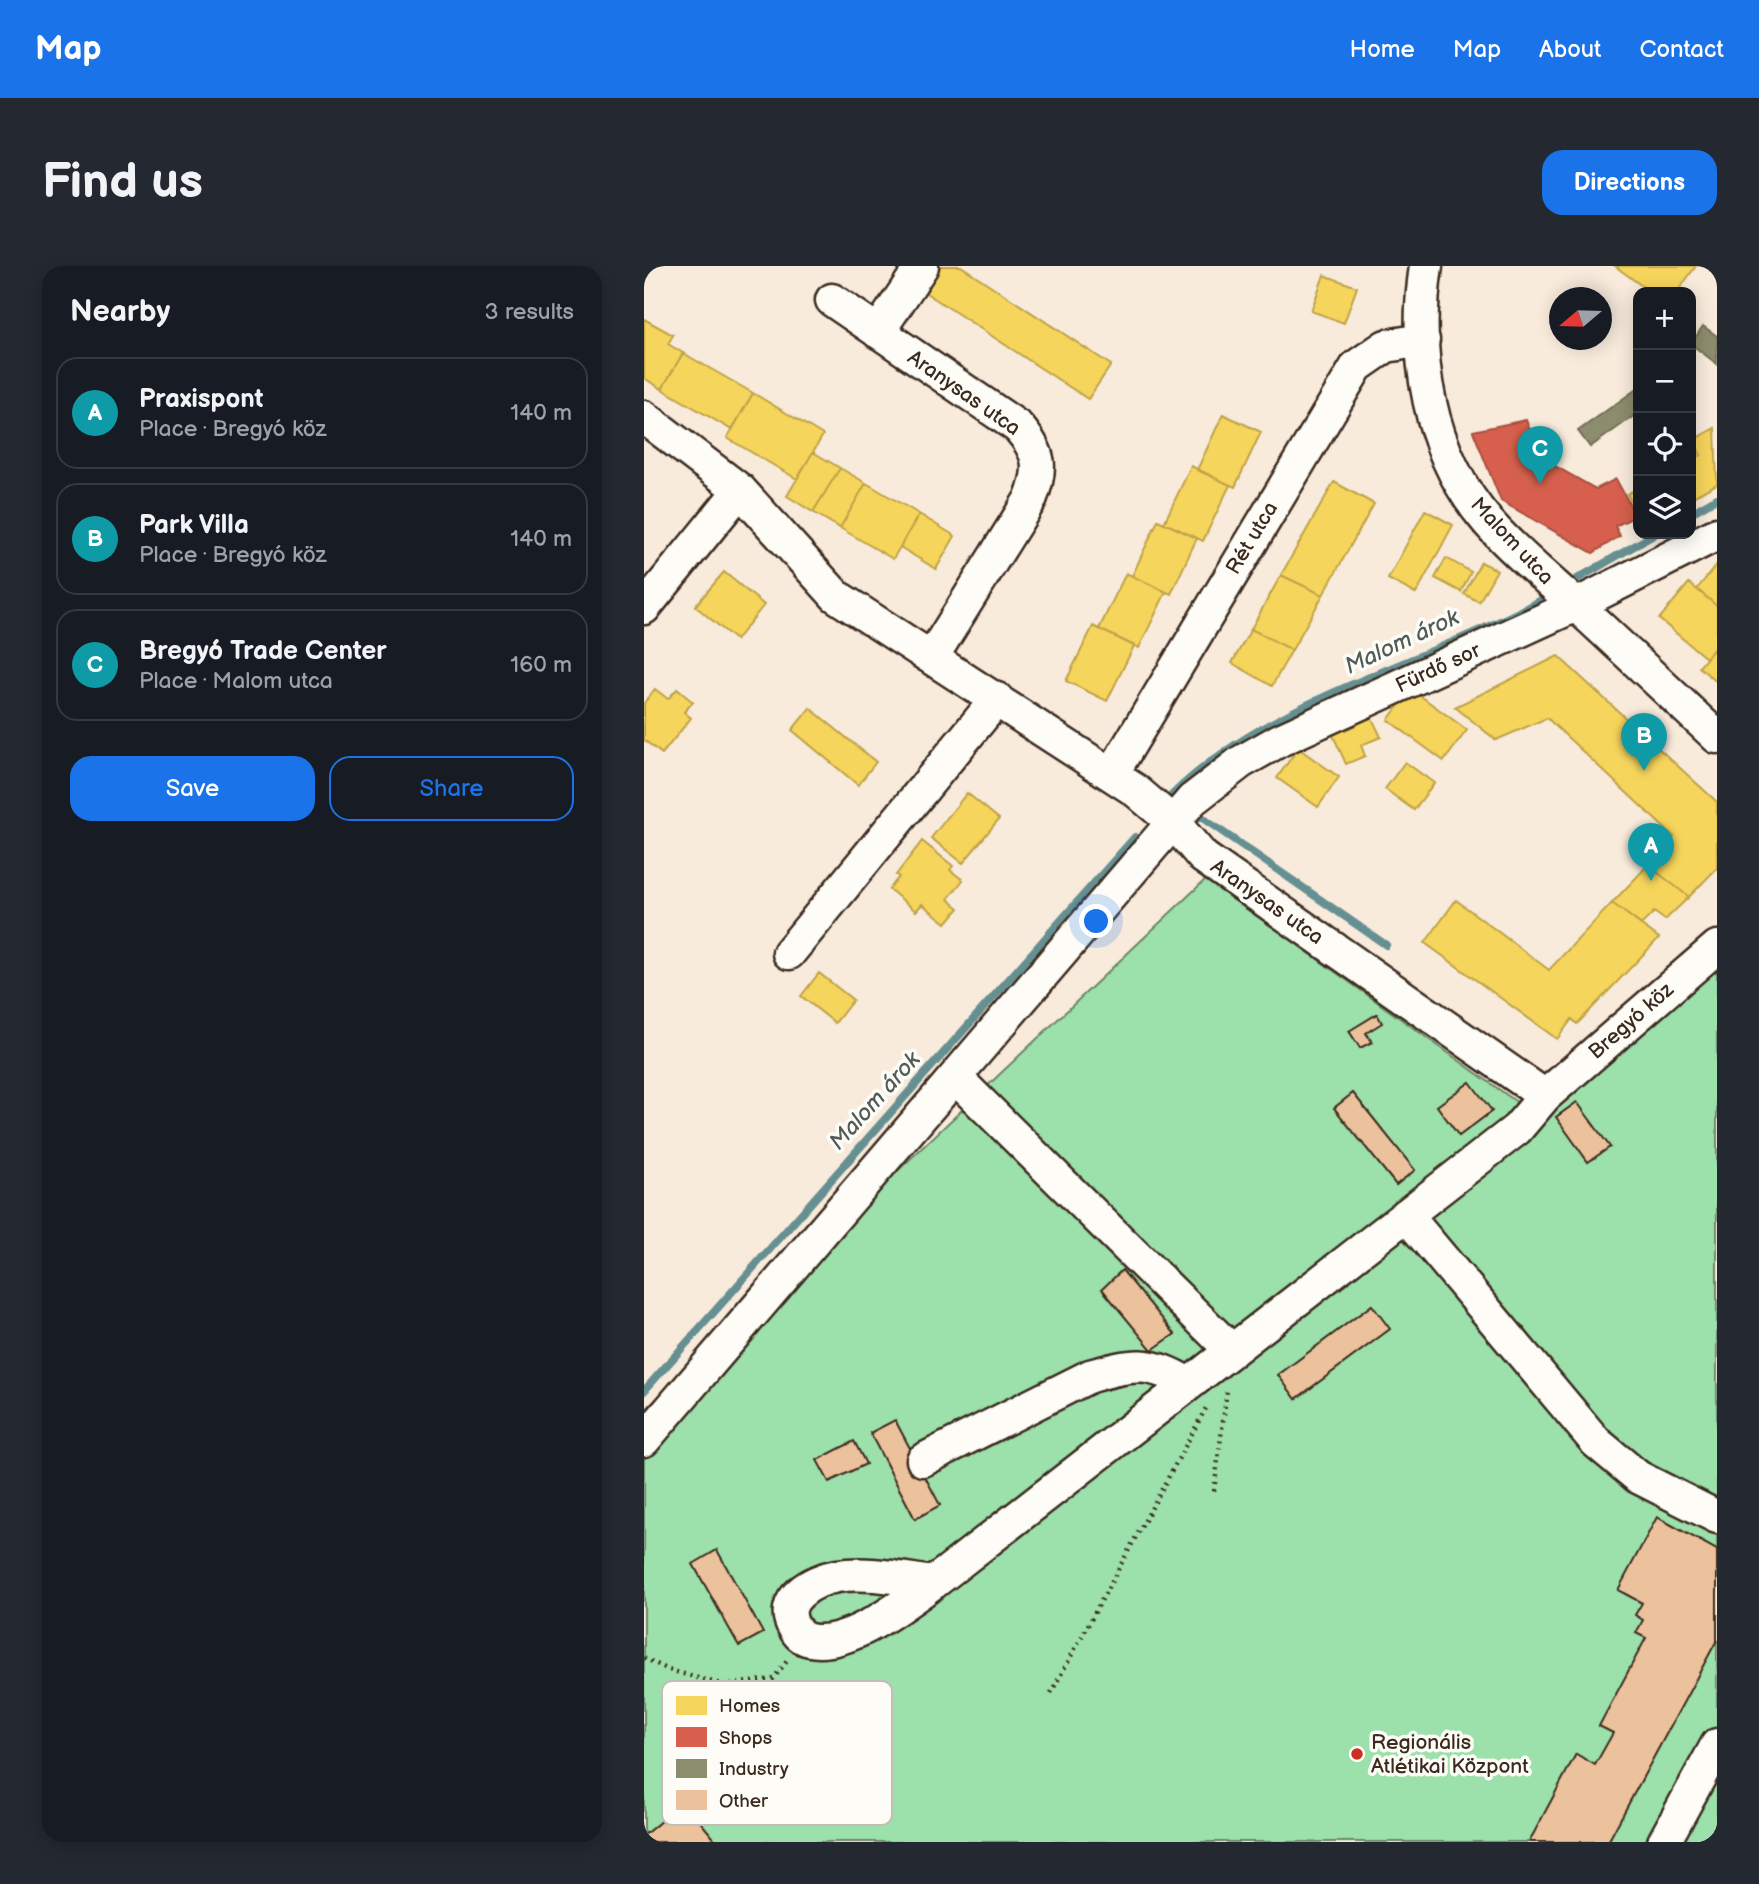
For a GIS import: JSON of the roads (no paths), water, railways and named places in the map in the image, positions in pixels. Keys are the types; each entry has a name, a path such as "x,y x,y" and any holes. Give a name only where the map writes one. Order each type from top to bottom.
{"street":[{"path":"878,332 922,266"},
{"name":"Malom utca","path":"1426,266 1423,340 1426,381 1434,418 1458,481 1487,521 1528,563 1576,605"},
{"name":"Aranysas utca","path":"832,300 1018,427 1033,444 1038,460 1038,478 1030,500 932,657"},
{"name":"Rét utca","path":"1112,774 1356,366 1387,346 1423,340"},
{"name":"Aranysas utca","path":"644,417 740,490 836,596 1112,774 1174,823 1203,857 1545,1096"},
{"path":"644,608 740,490"},
{"name":"Fürdő sor","path":"644,1440 1192,800 1241,762 1280,740 1576,605 1717,534"},
{"path":"1576,605 1717,737"},
{"path":"789,953 996,699"},
{"name":"Bregyó köz","path":"933,1583 885,1576 838,1576 799,1592 791,1604 789,1620 798,1635 810,1640 846,1635 882,1619 933,1583 1199,1392 1233,1351 1517,1129 1545,1096 1717,947"},
{"path":"956,1078 1233,1351"},
{"path":"1406,1215 1596,1442 1638,1477 1717,1517"},
{"path":"923,1460 1090,1376 1114,1369 1141,1366 1164,1369 1199,1392"},
{"path":"1664,1842 1717,1745"}],"waterway":[{"name":"Malom árok","path":"1696,510 1717,498"},
{"name":"Malom árok","path":"1565,586 1646,539"},
{"name":"Malom árok","path":"1172,795 1212,761 1305,706 1507,618 1554,593"},
{"path":"1198,815 1386,945"},
{"name":"Malom árok","path":"644,1391 1135,837"}],"place":[{"name":"Bregyó Trade Center","path":"1540,484"},
{"name":"Park Villa","path":"1644,771"},
{"name":"Praxispont","path":"1651,881"},
{"name":"Regionális Atlétikai Központ","path":"1357,1754"}]}
